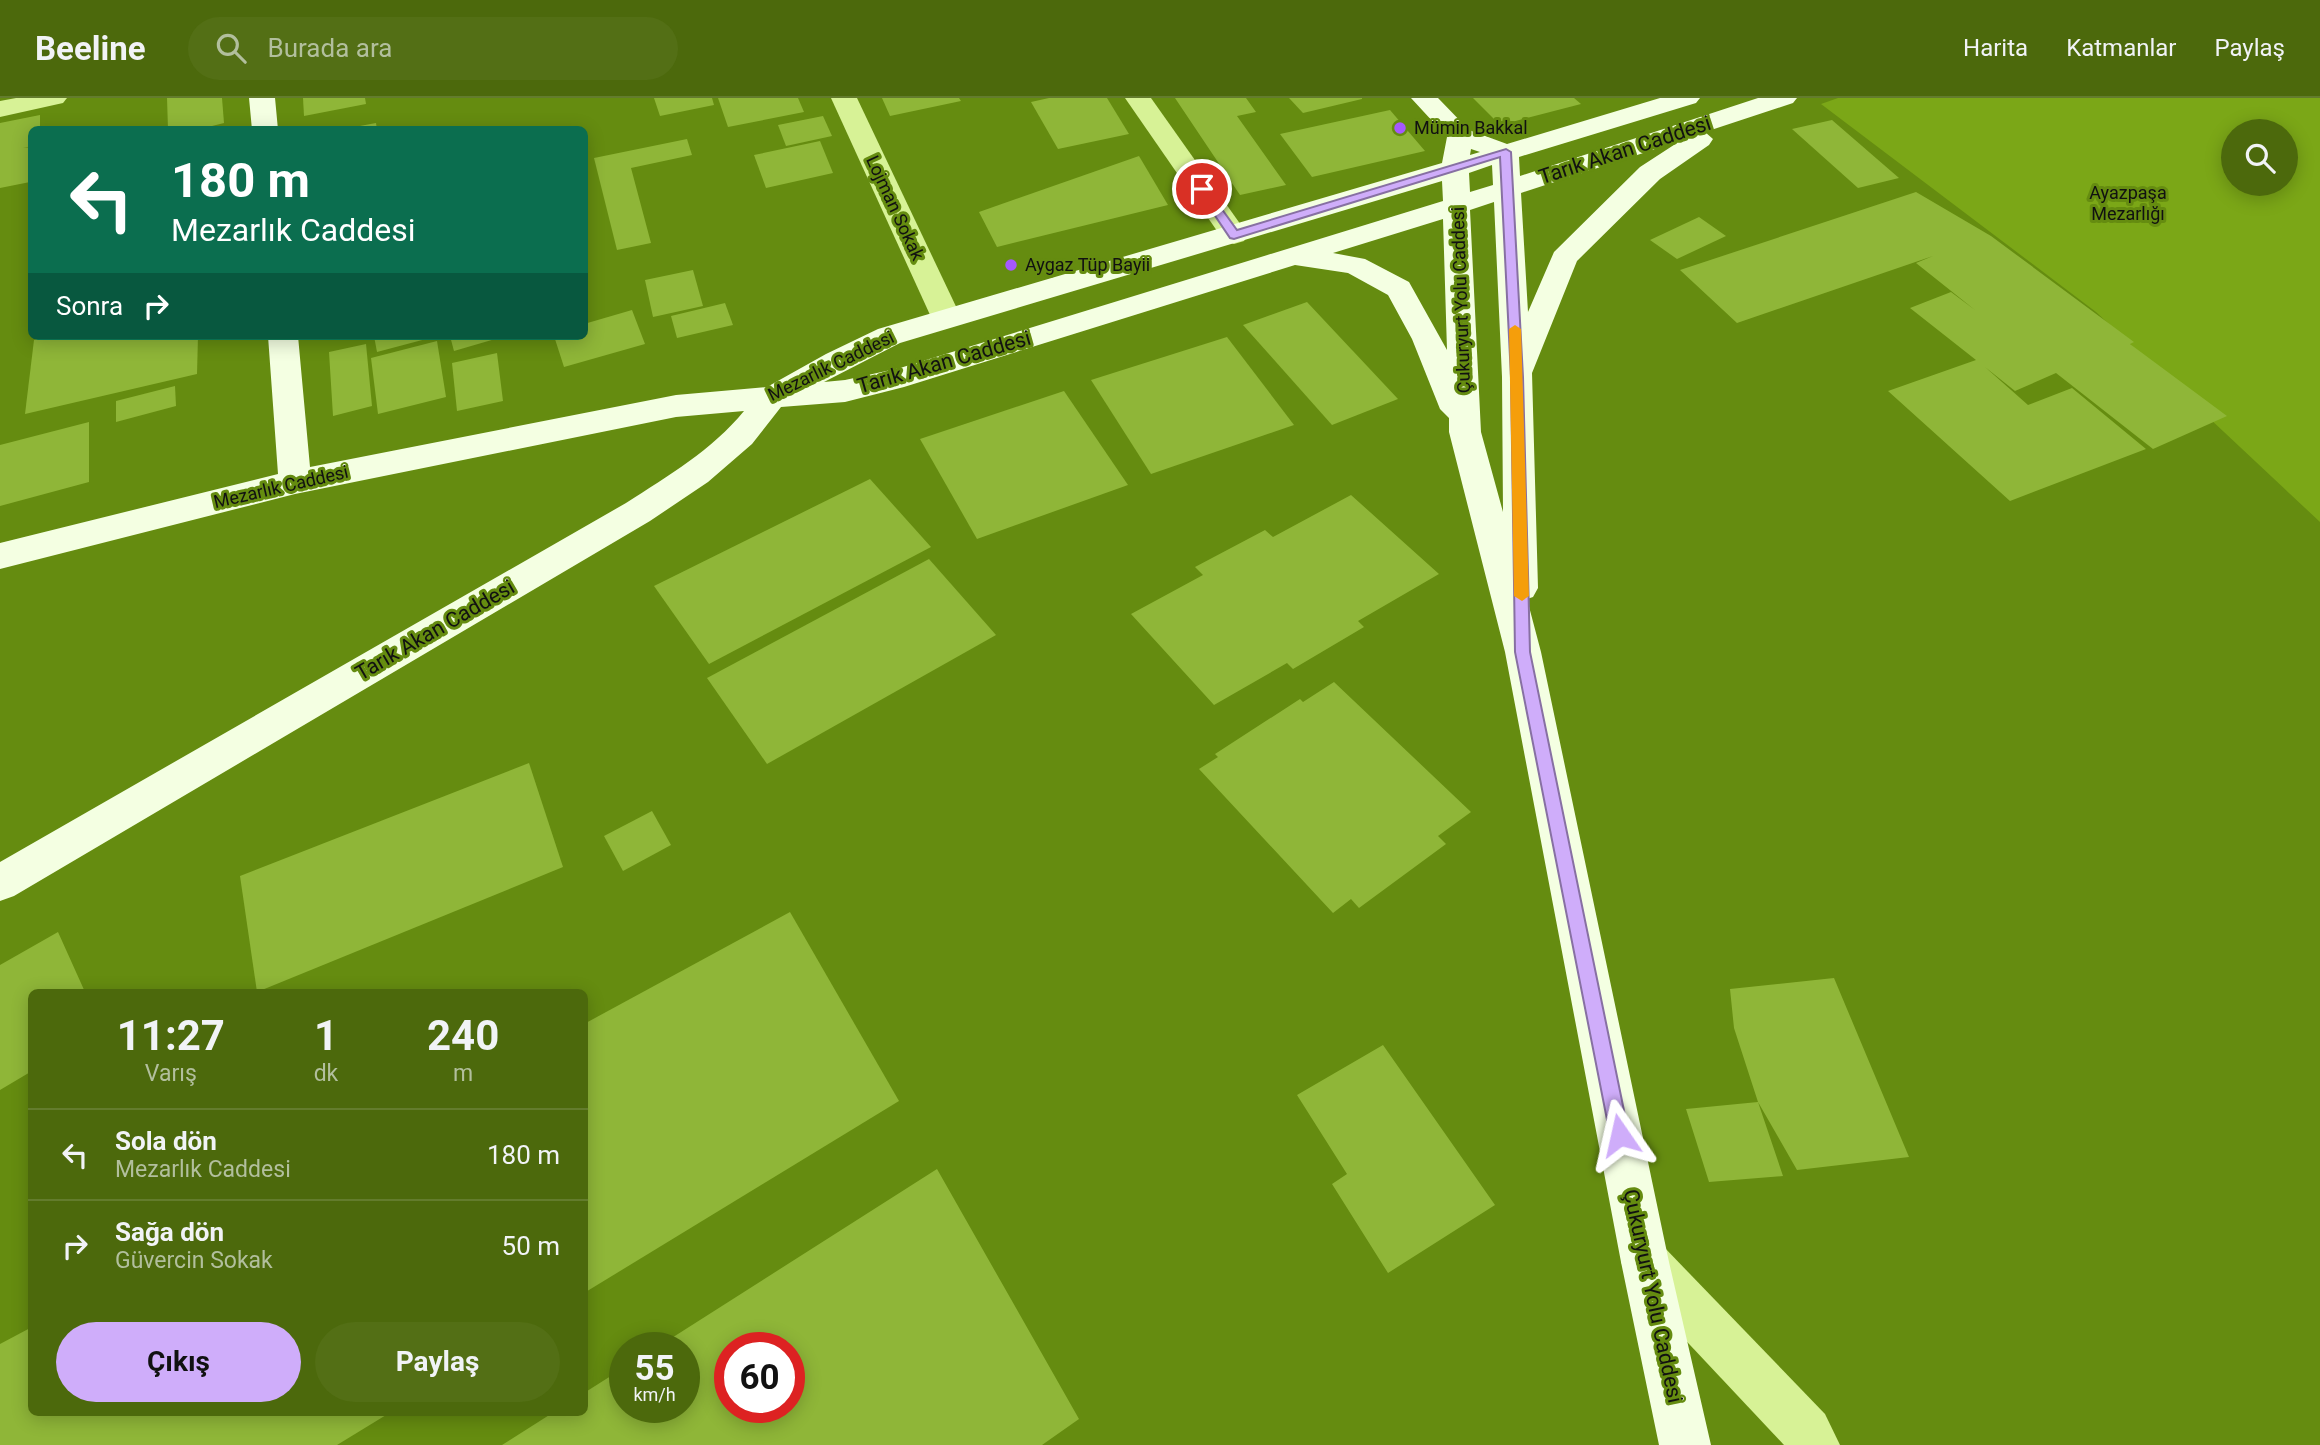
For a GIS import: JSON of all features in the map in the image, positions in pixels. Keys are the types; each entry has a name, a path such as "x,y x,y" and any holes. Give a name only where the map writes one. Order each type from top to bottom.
{"main road":[{"path":"262,98 265,126"},
{"path":"1424,98 1460,136 1506,152"},
{"name":"Mezarlık Caddesi","path":"0,556 295,482 676,406 771,399 889,336 946,317 1234,235 1686,98"},
{"name":"Tarık Akan Caddesi","path":"0,883 638,512 696,474 741,436 771,399 845,391 904,377 1458,205 1784,98"},
{"name":"Çukuryurt Yolu Caddesi","path":"1517,377 1564,258 1650,173 1741,112"},
{"name":"Çukuryurt Yolu Caddesi","path":"1460,136 1455,168 1465,432"},
{"name":"Çukuryurt Yolu Caddesi","path":"1506,152 1517,377 1523,652"},
{"name":"Çukuryurt Yolu Caddesi","path":"1290,256 1355,265 1399,289 1427,339 1465,432 1523,652 1685,1445"},
{"path":"282,340 295,482"}],"street":[{"path":"0,109 54,98"},
{"name":"Lojman Sokak","path":"844,98 946,317"},
{"path":"1138,98 1234,235"},
{"path":"1646,1262 1807,1432 1814,1445"}],"green space":[{"name":"Ayazpaşa Mezarlığı","path":"1838,98 2320,98 2320,522 2096,312 1821,104"}],"building":[{"path":"167,98 222,98 224,123 212,126 168,126"},
{"path":"303,98 365,98 366,104 304,116"},
{"path":"654,98 712,98 714,105 660,116"},
{"path":"718,98 798,98 804,112 728,127"},
{"path":"882,98 959,98 961,101 890,116"},
{"path":"1049,98 1107,98 1129,134 1058,149 1031,102"},
{"path":"1175,98 1246,98 1256,112 1237,116 1286,185 1240,195"},
{"path":"1289,98 1362,98 1362,99 1303,113"},
{"path":"1473,98 1574,98 1581,104 1500,125"},
{"path":"1390,110 1425,151 1312,177 1280,134"},
{"path":"40,115 40,126 28,126 28,147 23,148 28,147 28,182 0,188 0,123"},
{"path":"823,116 832,136 786,146 778,125"},
{"path":"1832,120 1899,178 1858,188 1792,129"},
{"path":"687,139 692,155 631,168 651,243 617,250 594,158"},
{"path":"820,141 833,173 766,188 754,155"},
{"path":"1139,156 1168,205 997,247 979,212"},
{"path":"1916,192 1991,236 2134,342 2130,344 2227,416 2153,449 2056,373 2015,391 1985,367 2028,405 2072,388 2146,449 2010,501 1888,391 1976,360 1910,308 1951,292 1975,310 1916,263 1933,256 1737,323 1680,270"},
{"path":"1699,217 1726,236 1677,259 1650,240"},
{"path":"693,270 703,306 653,317 645,280"},
{"path":"1307,302 1398,399 1332,425 1243,325"},
{"path":"725,303 733,325 677,338 671,316"},
{"path":"632,310 645,344 564,367 555,340 588,340 588,323"},
{"path":"1227,337 1294,425 1151,474 1091,380"},
{"path":"34,340 198,340 197,374 25,414"},
{"path":"375,340 422,340 377,352"},
{"path":"451,340 492,340 454,351"},
{"path":"437,341 446,397 378,414 371,358"},
{"path":"366,344 372,406 333,416 329,352"},
{"path":"497,353 503,401 457,411 452,363"},
{"path":"175,386 176,406 116,422 116,401"},
{"path":"1064,391 1128,485 977,539 920,439"},
{"path":"89,422 89,482 0,506 0,445"},
{"path":"870,479 931,547 709,664 654,586"},
{"path":"1351,495 1439,574 1358,621 1364,627 1293,669 1287,663 1214,705 1131,614 1203,575 1195,567 1265,530 1273,537"},
{"path":"929,559 996,635 767,764 707,678"},
{"path":"1334,682 1471,812 1438,836 1446,844 1359,908 1351,899 1333,913 1199,769 1218,757 1215,754 1300,699 1303,702"},
{"path":"529,763 563,867 264,989 257,989 240,876"},
{"path":"652,811 671,845 623,871 604,836"},
{"path":"790,912 899,1101 588,1291 588,1022"},
{"path":"58,932 84,989 28,989 28,1073 0,1090 0,965"},
{"path":"1834,978 1909,1157 1797,1170 1758,1102 1734,1028 1730,989"},
{"path":"1383,1045 1495,1205 1388,1273 1332,1184 1347,1174 1297,1095"},
{"path":"1758,1102 1783,1176 1709,1182 1686,1109"},
{"path":"937,1169 1079,1419 1042,1445 502,1445 548,1416 588,1416 588,1390 609,1377 609,1423 700,1423 700,1332 681,1332"},
{"path":"28,1329 28,1416 384,1416 337,1445 0,1445 0,1344"}],"slow traffic":[{"path":"1515,329 1522,596"}],"place":[{"name":"Mümin Bakkal","path":"1400,128"},
{"name":"Aygaz Tüp Bayii","path":"1011,265"}],"route":[{"path":"1202,189 1234,235 1506,152 1517,377 1523,652 1620,1135"}]}
